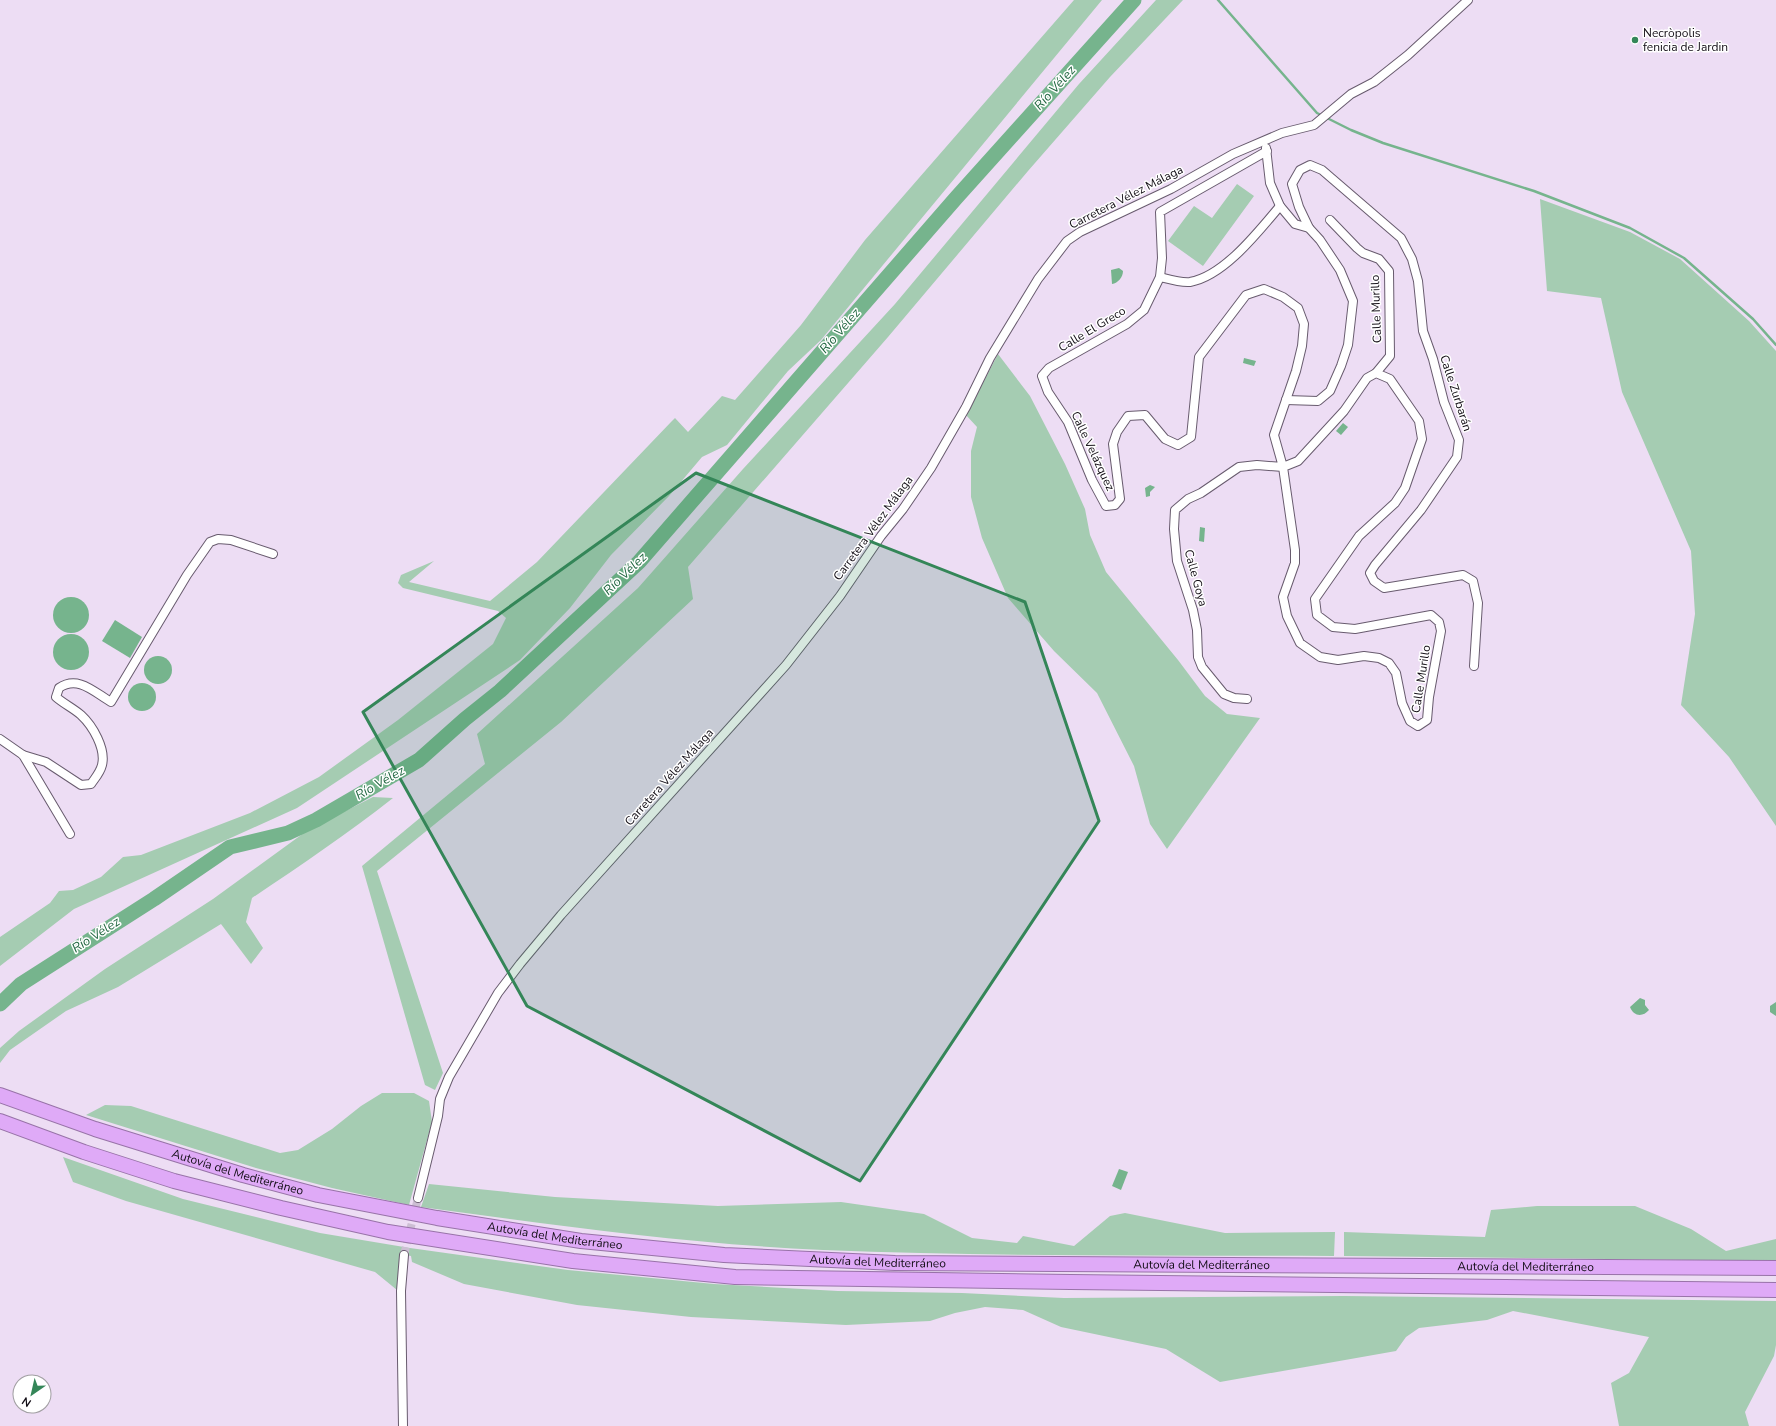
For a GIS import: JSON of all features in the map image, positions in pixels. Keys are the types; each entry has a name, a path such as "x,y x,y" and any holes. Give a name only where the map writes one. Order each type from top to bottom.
{"highway":[{"name":"Autovía del Mediterráneo","path":"0,1095 95,1129 243,1175 318,1195 395,1211 581,1241 724,1255 895,1263 1776,1268"},
{"name":"Autovía del Mediterráneo","path":"0,1121 84,1152 182,1182 281,1208 388,1232 573,1261 735,1277 1776,1290"}],"street":[{"name":"Carretera Vélez Málaga","path":"418,1198 440,1099 449,1077 498,994 520,964 561,915 786,665 813,631 931,468 966,407 998,345 1038,279 1067,241 1080,232 1171,189 1233,154 1264,140 1314,125 1351,94 1374,82 1408,55 1468,0"},
{"name":"Calle Zurbarán","path":"1264,140 1270,183 1280,206 1296,224 1309,228"},
{"name":"Calle El Greco","path":"1042,376 1049,368 1127,324 1144,310 1160,277 1162,258 1160,212 1266,151"},
{"name":"Calle Zurbarán","path":"1286,400 1318,401 1330,391 1348,345 1351,326 1352,301 1340,270 1320,240 1309,228 1299,207 1292,184 1300,170 1310,165 1322,170 1401,238 1412,259 1418,281 1423,331 1433,359 1444,402 1459,440 1456,457 1421,510 1370,573 1374,581 1384,588 1463,575 1473,581 1478,603 1474,666"},
{"path":"1160,277 1189,282 1213,273 1258,232 1280,206"},
{"name":"Calle Murillo","path":"1330,220 1356,248 1363,253 1379,259 1388,271 1390,356 1376,373 1367,378 1344,411 1298,461 1283,467 1295,563 1283,597 1287,616 1300,643 1320,657 1338,660 1364,656 1379,658 1389,663 1396,673 1402,703 1410,721 1418,726 1427,720 1429,697 1441,631 1439,622 1431,615 1355,629 1333,627 1317,615 1315,599 1359,536 1395,503 1405,488 1422,439 1419,421 1390,379 1376,373"},
{"name":"Calle Velázquez","path":"1042,376 1048,392 1068,422 1092,480 1106,506 1115,505 1120,499 1114,444 1117,432 1128,416 1145,415 1165,439 1178,445 1191,436 1198,357 1246,295 1264,289 1284,297 1298,308 1304,324 1302,346 1274,435 1283,467"},
{"name":"Calle Goya","path":"1246,699 1234,698 1224,694 1202,667 1198,657 1197,630 1193,610 1177,561 1174,529 1175,510 1188,499 1201,493 1239,467 1257,465 1283,467"},
{"path":"0,739 23,755 46,762 81,785 91,784 97,777 102,764 101,749 90,725 82,716 56,697 59,688 69,683 76,682 111,702 187,575 210,542 218,539 231,540 273,554"},
{"path":"23,755 70,834"},
{"path":"403,1426 401,1291 404,1255"}],"highlighted area":[{"path":"696,473 1025,602 1099,821 860,1181 527,1006 363,712"}],"shaded area":[{"path":"1074,0 1102,0 821,340 788,371 727,445 702,457 669,496 611,555 570,608 520,660 297,808 74,909 0,966 0,937 50,903 59,891 73,890 101,877 123,857 141,855 250,813 319,777 398,720 493,644 506,618 498,611 403,588 398,583 401,575 434,561 409,582 490,601 537,562 675,418 688,432 722,396 735,400 801,325 865,240"},
{"path":"1156,0 1183,0 1110,77 1028,171 888,337 688,567 693,599 561,722 377,871 443,1073 435,1090 425,1085 362,866 485,764 477,734 638,588 743,469 895,304 1079,84"},
{"path":"1237,184 1254,196 1203,266 1168,241 1194,206 1212,218"},
{"path":"1540,199 1630,232 1680,259 1749,321 1776,351 1776,826 1729,757 1681,705 1695,614 1691,551 1622,392 1601,298 1547,291"},
{"path":"1119,268 1123,271 1122,275 1118,281 1112,284 1111,270"},
{"path":"998,354 1030,396 1065,464 1085,509 1090,535 1106,572 1178,660 1205,696 1227,714 1260,718 1167,849 1150,824 1134,766 1097,693 1054,651 1008,598 982,538 971,497 971,451 977,427 966,415"},
{"path":"1244,358 1256,361 1254,366 1243,363"},
{"path":"1343,423 1348,427 1341,435 1336,431"},
{"path":"1150,485 1155,487 1150,492 1150,496 1146,497 1145,488"},
{"path":"1200,527 1205,528 1204,542 1199,541"},
{"path":"71,597 81,600 86,605 89,615 86,625 81,630 71,633 61,630 56,625 53,615 56,605 61,600"},
{"path":"115,620 142,637 130,658 102,641"},
{"path":"71,634 81,637 86,642 89,652 86,662 81,667 71,670 61,667 56,662 53,652 56,642 61,637"},
{"path":"158,656 168,660 172,670 168,680 158,684 148,680 144,670 148,660"},
{"path":"142,683 148,684 152,687 155,691 155,703 152,707 148,710 142,711 136,710 132,707 129,703 128,697 129,691 132,687 136,684"},
{"path":"373,797 393,798 323,850 252,898 246,922 263,948 251,964 221,924 118,987 66,1011 10,1050 0,1063 0,1048 19,1031 105,969 213,899 308,830"},
{"path":"1640,998 1645,1000 1645,1005 1649,1010 1644,1014 1639,1015 1634,1013 1630,1007"},
{"path":"1776,1002 1776,1016 1770,1012 1770,1006"},
{"path":"382,1093 414,1093 429,1101 432,1122 409,1205 332,1188 256,1168 86,1115 105,1105 131,1106 280,1153 298,1150 332,1129 361,1106"},
{"path":"63,1157 183,1199 320,1233 410,1248 568,1270 714,1284 838,1291 962,1293 1064,1298 1344,1296 1776,1301 1776,1345 1774,1356 1745,1412 1749,1426 1619,1426 1611,1383 1629,1373 1649,1337 1513,1311 1487,1320 1419,1328 1406,1337 1396,1351 1220,1382 1166,1349 1061,1327 1023,1310 985,1307 955,1313 930,1321 846,1325 691,1317 577,1305 464,1284 412,1262 411,1256 400,1254 397,1290 375,1272 126,1201 73,1182"},
{"path":"1119,1169 1128,1172 1121,1190 1112,1186"},
{"path":"429,1184 555,1197 718,1206 841,1202 924,1214 972,1238 1017,1243 1023,1236 1074,1246 1110,1216 1125,1213 1225,1233 1335,1232 1334,1256 951,1254 823,1250 722,1243 672,1239 421,1207"},
{"path":"1537,1206 1635,1206 1691,1229 1726,1251 1776,1239 1776,1261 1344,1256 1344,1232 1485,1237 1491,1210"}],"waterway":[{"name":"Río Vélez","path":"0,1004 21,984 154,899 230,847 288,833 316,820 419,760 465,719 500,691 639,562 956,198 1134,0"},
{"path":"1218,0 1317,113 1351,130 1383,143 1534,191 1630,228 1684,258 1753,319 1776,345"}],"tunnel":[{"path":"404,1255 418,1198"}],"place":[{"name":"Necròpolis fenicia de Jardin","path":"1635,40"}]}
